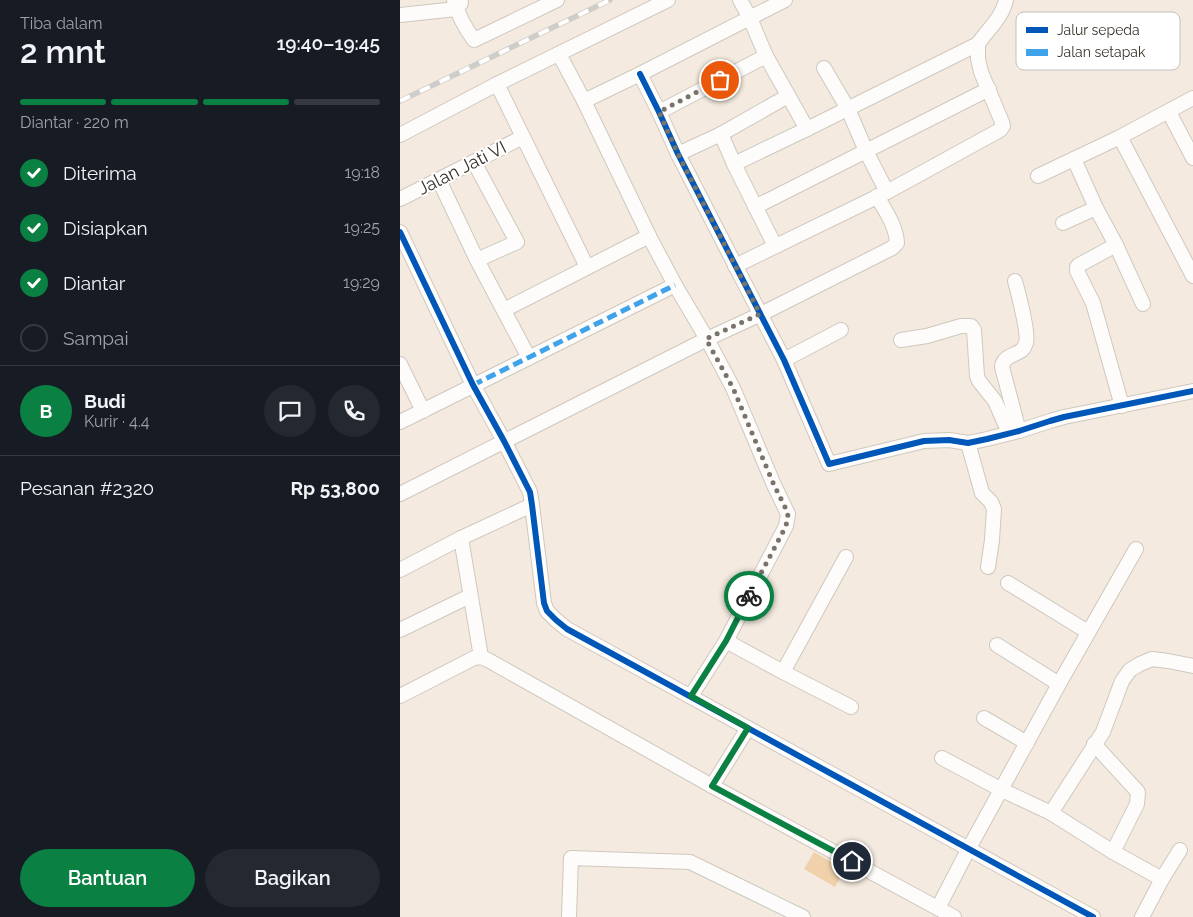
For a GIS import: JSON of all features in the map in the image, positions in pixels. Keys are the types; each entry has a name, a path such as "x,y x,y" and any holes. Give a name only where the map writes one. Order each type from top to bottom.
{"street":[{"path":"400,14 458,3 466,29 474,40 558,0"},
{"path":"400,136 497,84 668,0"},
{"path":"740,0 766,56 807,129"},
{"path":"584,101 785,0"},
{"path":"734,164 978,44 999,17 1004,9 1006,0"},
{"path":"735,266 882,194 1000,130 1003,126 1002,122 979,64 978,44"},
{"path":"559,54 584,101 649,236 733,388 788,514 786,526 726,641 691,696"},
{"path":"659,112 766,56"},
{"path":"400,494 706,339 892,248 897,243 896,234 866,151 848,109 824,68"},
{"path":"640,74 678,154 784,360 829,464 924,441 949,440 968,443 1050,421 1193,391"},
{"path":"497,84 587,267"},
{"path":"755,207 989,89"},
{"path":"678,154 721,134 788,96"},
{"path":"1038,176 1120,137 1193,98"},
{"path":"1168,112 1192,154"},
{"path":"721,134 775,246"},
{"name":"Jalan Jati VI","path":"400,199 523,137"},
{"path":"1120,137 1192,274"},
{"path":"1074,159 1143,304"},
{"path":"474,162 517,242 478,260"},
{"path":"438,180 529,358"},
{"path":"1064,223 1096,208"},
{"path":"400,232 473,385 530,492 542,593 547,611 556,620 567,629 1093,917"},
{"path":"504,310 649,236"},
{"path":"1116,245 1079,265 1077,270 1093,303 1122,406"},
{"path":"1014,432 1002,363 1005,359 1023,349 1026,344 1015,281"},
{"path":"400,422 675,285"},
{"path":"901,340 927,336 961,326 971,326 974,330 977,376 1014,432"},
{"path":"784,360 841,330"},
{"path":"400,364 423,410"},
{"path":"968,443 982,493 991,502 994,509 988,567"},
{"path":"400,570 461,538 532,505"},
{"path":"461,538 481,657"},
{"path":"938,908 1059,684 1136,549"},
{"path":"783,672 846,557"},
{"path":"1008,584 1088,632"},
{"path":"400,630 470,596"},
{"path":"726,641 850,707"},
{"path":"997,646 1059,684"},
{"path":"400,696 474,658 481,657 712,786 954,917"},
{"path":"1051,813 1102,732 1122,681 1130,670 1152,659 1193,666"},
{"path":"984,718 1027,743"},
{"path":"712,786 748,728"},
{"path":"1094,744 1139,795 1137,804 1113,852"},
{"path":"942,758 1002,790 1051,813 1113,852 1162,879"},
{"path":"1142,917 1180,850"},
{"path":"569,917 571,858 690,862 803,917"}],"shaded area":[{"path":"814,852 845,870 835,887 804,869"}],"railway":[{"path":"400,101 610,0"}],"marked path":[{"path":"473,385 675,285"}],"cycle path":[{"path":"640,74 678,154 784,360 829,464 924,441 949,440 968,443 1019,431 1064,417 1193,391"},
{"path":"400,232 473,385 530,492 544,603 547,611 556,620 567,629 1093,917"}],"way so far":[{"path":"720,80 659,112 678,154 760,314 706,339 733,388 788,514 786,526 749,596"}],"route":[{"path":"749,596 726,641 691,696 748,728 712,786 852,861"}]}
